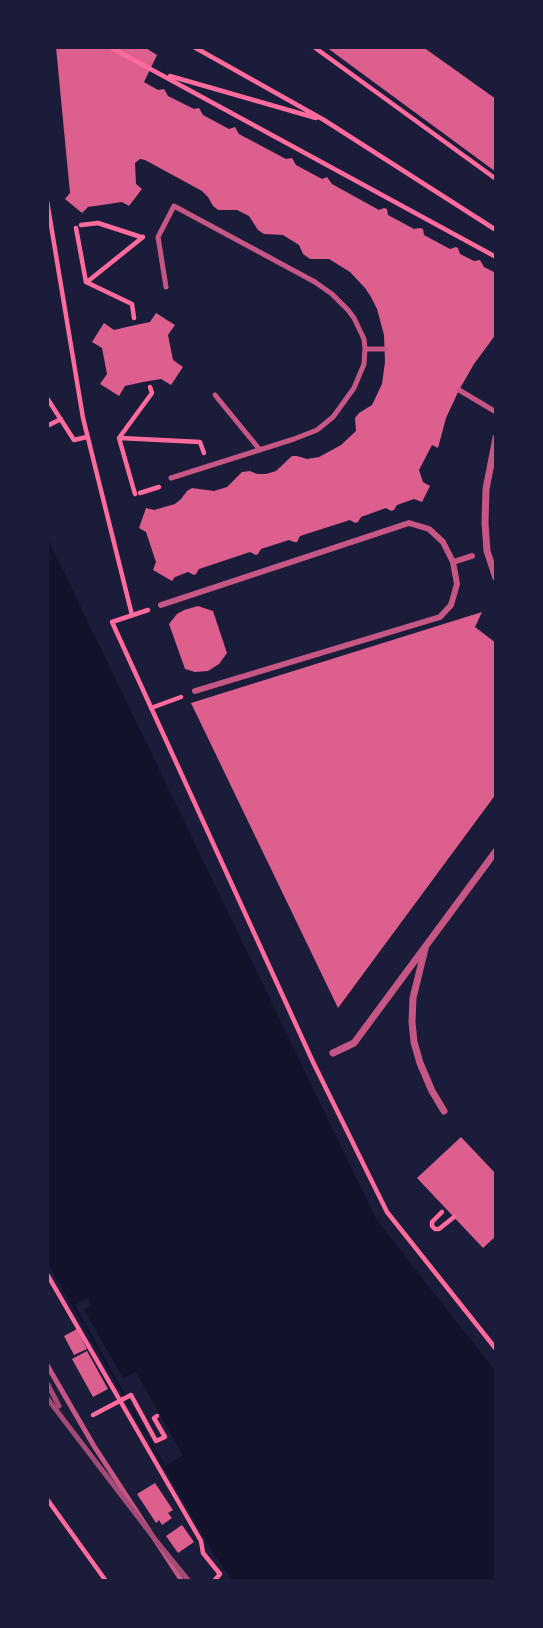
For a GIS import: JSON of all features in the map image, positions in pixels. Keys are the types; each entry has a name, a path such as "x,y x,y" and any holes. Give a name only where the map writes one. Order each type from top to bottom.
{"street":[{"path":"496,438 486,489 485,523 487,551 496,578"},
{"path":"161,605 409,523 429,529 443,542 453,562 457,584 451,605 440,617 195,691"},
{"path":"453,562 472,556"},
{"path":"333,1053 354,1043 496,851"},
{"path":"426,945 413,999 414,1042 432,1091 444,1111"}],"lane":[{"path":"166,287 158,236 174,206 315,282 348,310 360,330 365,349 360,377 348,398 333,417 308,434 172,478"},
{"path":"365,349 385,349"},
{"path":"459,390 496,412"},
{"path":"215,395 260,450"},
{"path":"47,1366 131,1504 183,1581"}],"path":[{"path":"110,47 120,50 496,257"},
{"path":"194,47 324,120 496,229"},
{"path":"314,47 496,179"},
{"path":"159,72 324,120"},
{"path":"47,201 83,418 132,615 112,622 313,1062 387,1212 496,1349"},
{"path":"86,282 79,227 98,223 142,237 158,236"},
{"path":"86,282 142,237"},
{"path":"86,282 132,304 134,318"},
{"path":"119,438 152,393 150,387"},
{"path":"47,398 74,440 87,437"},
{"path":"47,426 61,419"},
{"path":"119,438 200,442 209,466"},
{"path":"119,438 138,494 162,487"},
{"path":"151,708 195,691"},
{"path":"442,1212 432,1222 435,1229 439,1229 454,1217"},
{"path":"47,1274 201,1541 203,1553 220,1574 214,1581"},
{"path":"80,1423 131,1395 156,1441 165,1437 154,1418 157,1416"},
{"path":"47,1499 106,1581"}],"shaded area":[{"path":"47,537 376,1219 496,1372 496,1581 233,1581 213,1553 47,1262"}],"pier":[{"path":"88,1298 91,1305 84,1310 123,1378 136,1372 183,1456 165,1466 75,1305"}],"building":[{"path":"56,47 144,47 157,55 144,82 158,90 164,89 168,96 194,109 199,108 203,115 229,129 235,127 239,134 286,159 292,158 296,165 322,179 327,177 332,184 379,210 387,209 388,215 414,229 423,229 424,235 450,249 458,248 460,254 474,261 480,260 484,267 496,273 496,334 459,390 446,418 438,448 432,445 419,470 423,482 430,486 422,502 414,499 397,505 394,510 386,508 361,517 358,522 350,520 300,536 297,542 289,540 261,549 256,555 250,552 199,569 194,575 188,572 172,581 153,570 156,562 146,532 139,528 146,508 154,510 175,504 192,488 214,491 227,487 242,472 266,474 276,471 292,456 307,459 319,457 341,445 356,431 355,418 372,405 382,384 385,362 384,335 371,297 350,272 329,259 310,259 303,254 299,245 283,235 264,234 249,216 237,210 218,210 202,191 145,160 140,159 135,163 136,184 142,189 129,206 122,202 88,207 82,213 65,199 70,193"},
{"path":"326,47 423,47 496,99 496,172"},
{"path":"156,313 175,325 168,335 173,360 183,367 171,385 161,379 143,382 125,386 119,396 100,384 107,374 102,348 92,342 104,323 114,330 150,322"},
{"path":"198,606 213,611 227,653 219,664 208,671 195,672 185,669 169,624 177,614"},
{"path":"482,612 475,627 496,643 496,794 338,1008 191,703"},
{"path":"461,1137 496,1174 496,1236 483,1248 417,1178"},
{"path":"77,1329 87,1349 74,1355 64,1336"},
{"path":"87,1351 108,1389 93,1397 72,1359"},
{"path":"155,1483 173,1510 168,1513 172,1518 162,1525 159,1520 156,1523 137,1494"},
{"path":"182,1525 194,1542 178,1553 166,1536"}],"railway":[{"path":"47,1383 59,1406"},
{"path":"47,1398 189,1581"}]}
